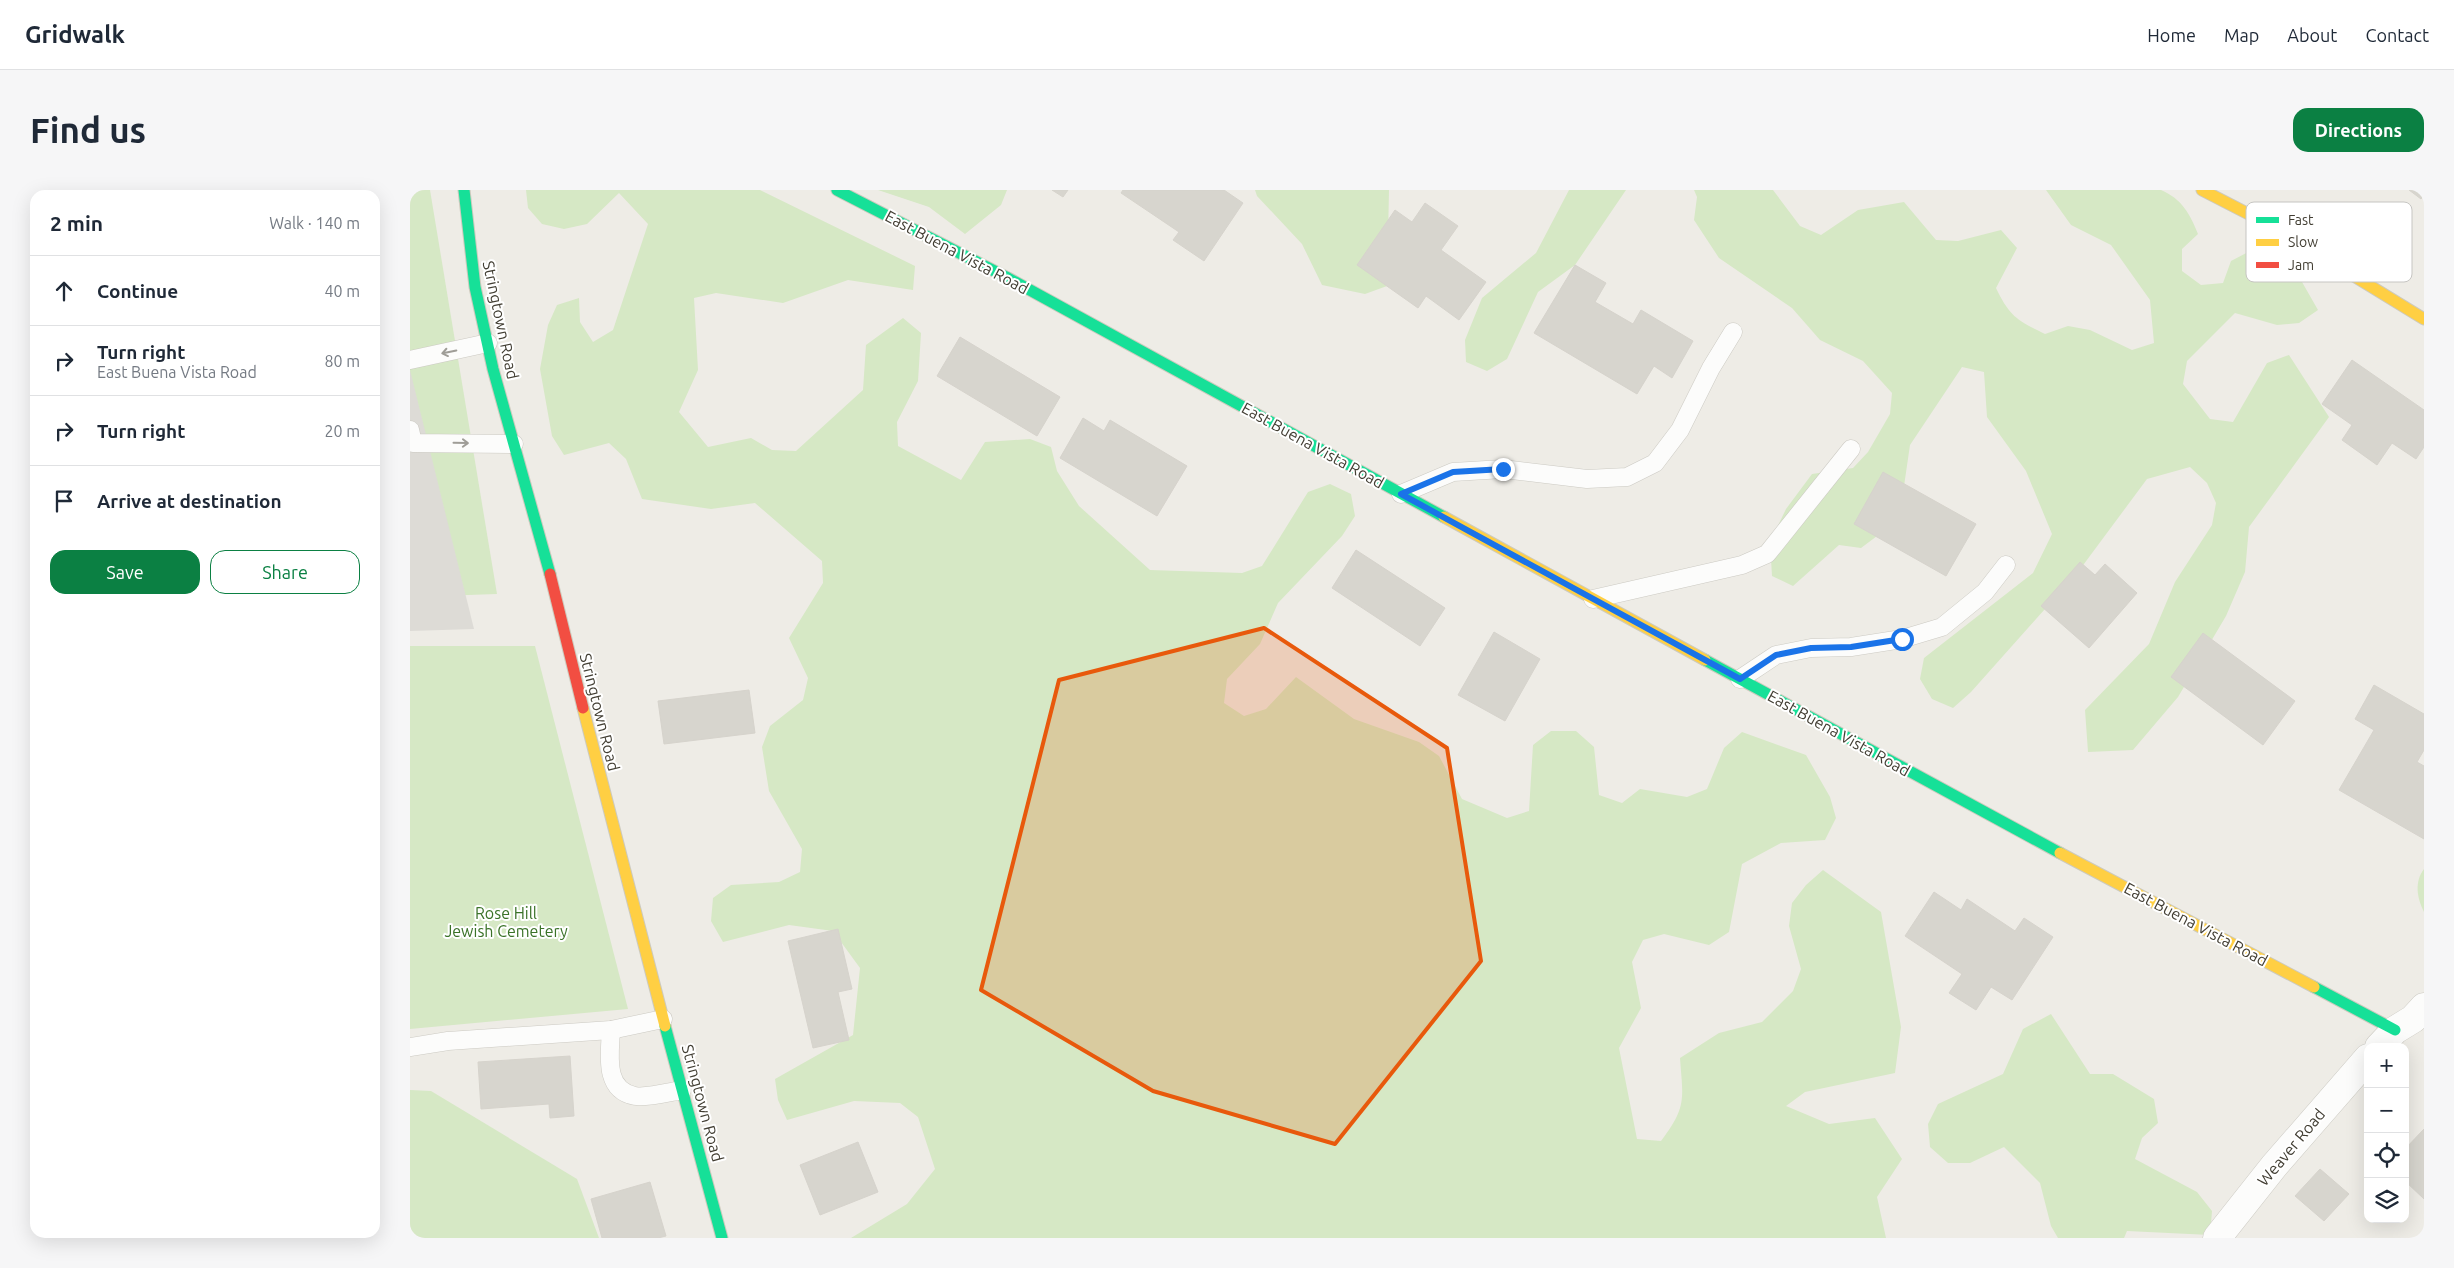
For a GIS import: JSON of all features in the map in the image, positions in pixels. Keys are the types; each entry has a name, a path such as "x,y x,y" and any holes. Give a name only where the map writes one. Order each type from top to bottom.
{"street":[{"name":"Stringtown Road","path":"464,190 475,287 488,343 663,1019 722,1238"},
{"name":"East Buena Vista Road","path":"837,190 1008,278 1960,799 2407,1027"},
{"path":"2202,190 2246,213"},
{"path":"2364,282 2424,319"},
{"name":"Weaver Road","path":"2216,1238 2274,1166 2364,1063"}],"lane":[{"path":"1401,494 1453,472 1503,469 1587,479 1627,477 1655,463 1680,430 1711,368 1733,332"},
{"path":"410,360 488,343"},
{"path":"411,437 514,444"},
{"path":"1593,599 1726,569 1767,554 1851,449"},
{"path":"1740,679 1776,655 1811,648 1851,647 1902,639 1942,627 1985,592 2006,565"},
{"path":"410,1047 448,1041 611,1030 663,1019"},
{"path":"611,1030 609,1065 612,1079 621,1089 635,1096 682,1090"}],"highlighted area":[{"path":"1264,628 1447,748 1481,961 1335,1144 1153,1091 981,990 1059,680"}],"green space":[{"path":"410,190 430,190 497,594 410,597"},
{"path":"526,190 760,190 915,266 913,290 848,280 783,303 716,293 694,298 698,370 679,412 708,447 751,438 772,450 796,451 863,390 866,345 903,318 921,333 918,381 897,422 898,446 961,480 985,442 1030,439 1051,447 1057,471 1079,506 1150,570 1242,573 1262,566 1308,492 1330,484 1351,494 1355,516 1342,536 1278,603 1260,644 1227,679 1224,703 1244,716 1266,709 1296,677 1354,719 1419,742 1439,756 1462,799 1507,818 1529,811 1533,745 1551,731 1576,731 1594,747 1599,795 1622,803 1640,789 1687,797 1707,789 1724,748 1742,732 1806,755 1830,797 1836,818 1825,840 1781,843 1742,864 1729,932 1709,945 1664,934 1643,940 1632,962 1641,1008 1619,1048 1637,1139 1661,1141 1679,1111 1682,1093 1680,1058 1719,1033 1762,1022 1793,991 1801,969 1789,926 1792,903 1806,885 1823,870 1881,912 1901,1027 1895,1073 1805,1092 1786,1106 1829,1124 1875,1118 1902,1159 1877,1197 1886,1238 851,1238 907,1204 935,1169 918,1117 900,1103 854,1101 787,1120 778,1100 775,1079 853,1035 860,968 833,931 789,925 723,942 711,921 713,898 731,885 779,882 800,872 802,849 769,791 762,747 770,726 803,700 808,678 789,638 823,583 822,561 755,503 711,509 642,499 626,459 609,443 564,455 552,436 540,369 548,325 557,305 579,298 580,322 593,342 613,330 648,224 619,193 587,224 564,229 542,224 528,208"},
{"path":"878,190 1007,190 1001,205 965,234 929,207"},
{"path":"1255,190 1389,190 1387,286 1365,294 1322,285 1302,244 1257,196"},
{"path":"1569,190 1626,190 1575,265 1538,292 1507,359 1487,371 1466,362 1465,340 1482,298 1536,253"},
{"path":"1694,190 1773,190 1800,226 1821,235 1858,210 1904,202 1936,240 1958,241 2001,230 2017,248 1996,288 2015,317 2045,334 2068,326 2090,330 2132,350 2154,343 2150,300 2111,245 2071,225 2046,190 2161,190 2180,203 2192,220 2198,234 2182,249 2182,271 2201,285 2223,283 2231,261 2246,253 2246,282 2302,282 2318,310 2299,323 2277,325 2235,313 2187,361 2183,384 2210,419 2233,422 2267,363 2289,355 2329,417 2249,527 2245,572 2226,616 2178,697 2133,750 2088,752 2085,710 2149,644 2175,582 2212,525 2216,503 2207,483 2190,467 2147,479 2078,572 1971,692 1953,708 1932,699 1920,679 1924,658 2033,573 2052,534 2026,471 1987,417 1984,372 1962,367 1910,445 1903,493 1881,533 1861,548 1839,545 1793,586 1772,576 1770,542 1786,509 1812,474 1853,468 1868,452 1890,414 1892,393 1863,361 1820,340 1792,308 1719,258 1694,220 1697,197"},
{"name":"Rose Hill Jewish Cemetery","path":"410,646 535,646 628,1009 410,1029"},
{"path":"2424,869 2424,912 2420,901 2418,885"},
{"path":"2051,1014 2090,1074 2113,1074 2154,1099 2158,1123 2142,1138 2135,1159 2197,1192 2212,1211 2210,1235 2127,1231 2124,1238 2058,1238 2051,1226 2040,1183 2004,1147 1970,1163 1948,1163 1930,1147 1928,1124 1938,1104 2003,1074 2023,1029"},
{"path":"410,1090 431,1091 577,1179 599,1238 410,1238"}],"shaded area":[{"path":"410,370 474,629 410,631"}],"building":[{"path":"1052,190 1068,190 1063,197"},
{"path":"1123,190 1224,190 1243,203 1204,261 1173,240 1179,232 1121,193"},
{"path":"2409,190 2424,190 2424,195 2421,199"},
{"path":"1425,203 1458,226 1441,250 1486,282 1459,320 1426,296 1418,308 1357,265 1395,210 1412,222"},
{"path":"1575,265 1606,283 1595,302 1633,324 1641,310 1693,341 1672,378 1654,366 1637,394 1534,333"},
{"path":"960,337 1060,397 1037,436 937,376"},
{"path":"2352,360 2424,410 2424,447 2416,459 2392,443 2377,465 2342,440 2352,425 2322,404"},
{"path":"1083,418 1104,431 1110,420 1187,466 1157,516 1060,458"},
{"path":"1883,472 1976,524 1946,576 1854,524"},
{"path":"1356,550 1445,608 1420,646 1332,588"},
{"path":"2080,562 2095,575 2105,564 2137,593 2089,648 2041,606"},
{"path":"1494,632 1540,659 1505,721 1458,695"},
{"path":"2203,633 2295,701 2263,745 2171,677"},
{"path":"2374,685 2424,714 2424,750 2417,762 2424,766 2424,839 2339,790 2374,730 2355,719"},
{"path":"749,690 755,733 664,744 658,701"},
{"path":"1934,892 1961,910 1967,899 2015,931 2024,918 2053,937 2012,1000 1991,987 1976,1010 1949,993 1962,974 1905,936"},
{"path":"838,929 852,989 838,992 849,1040 813,1048 788,941"},
{"path":"570,1056 574,1116 550,1118 549,1104 481,1109 478,1062"},
{"path":"2424,1129 2424,1199 2409,1185 2409,1145"},
{"path":"858,1142 878,1192 820,1215 800,1165"},
{"path":"2320,1169 2349,1194 2324,1221 2295,1196"},
{"path":"650,1182 666,1236 658,1238 602,1238 591,1199"}],"traffic: fast":[{"path":"464,190 475,287 493,369 550,574"},
{"path":"837,190 1008,278 1444,517"},
{"path":"1705,660 2060,853"},
{"path":"2314,987 2395,1030"},
{"path":"665,1026 722,1238"}],"traffic: slow":[{"path":"2202,190 2246,213"},
{"path":"2364,282 2424,319"},
{"path":"1444,517 1705,660"},
{"path":"583,708 665,1026"},
{"path":"2060,853 2314,987"}],"traffic: jam":[{"path":"550,574 583,708"}],"route":[{"path":"1503,469 1453,472 1401,494 1740,679 1776,655 1811,648 1851,647 1902,639"}]}
